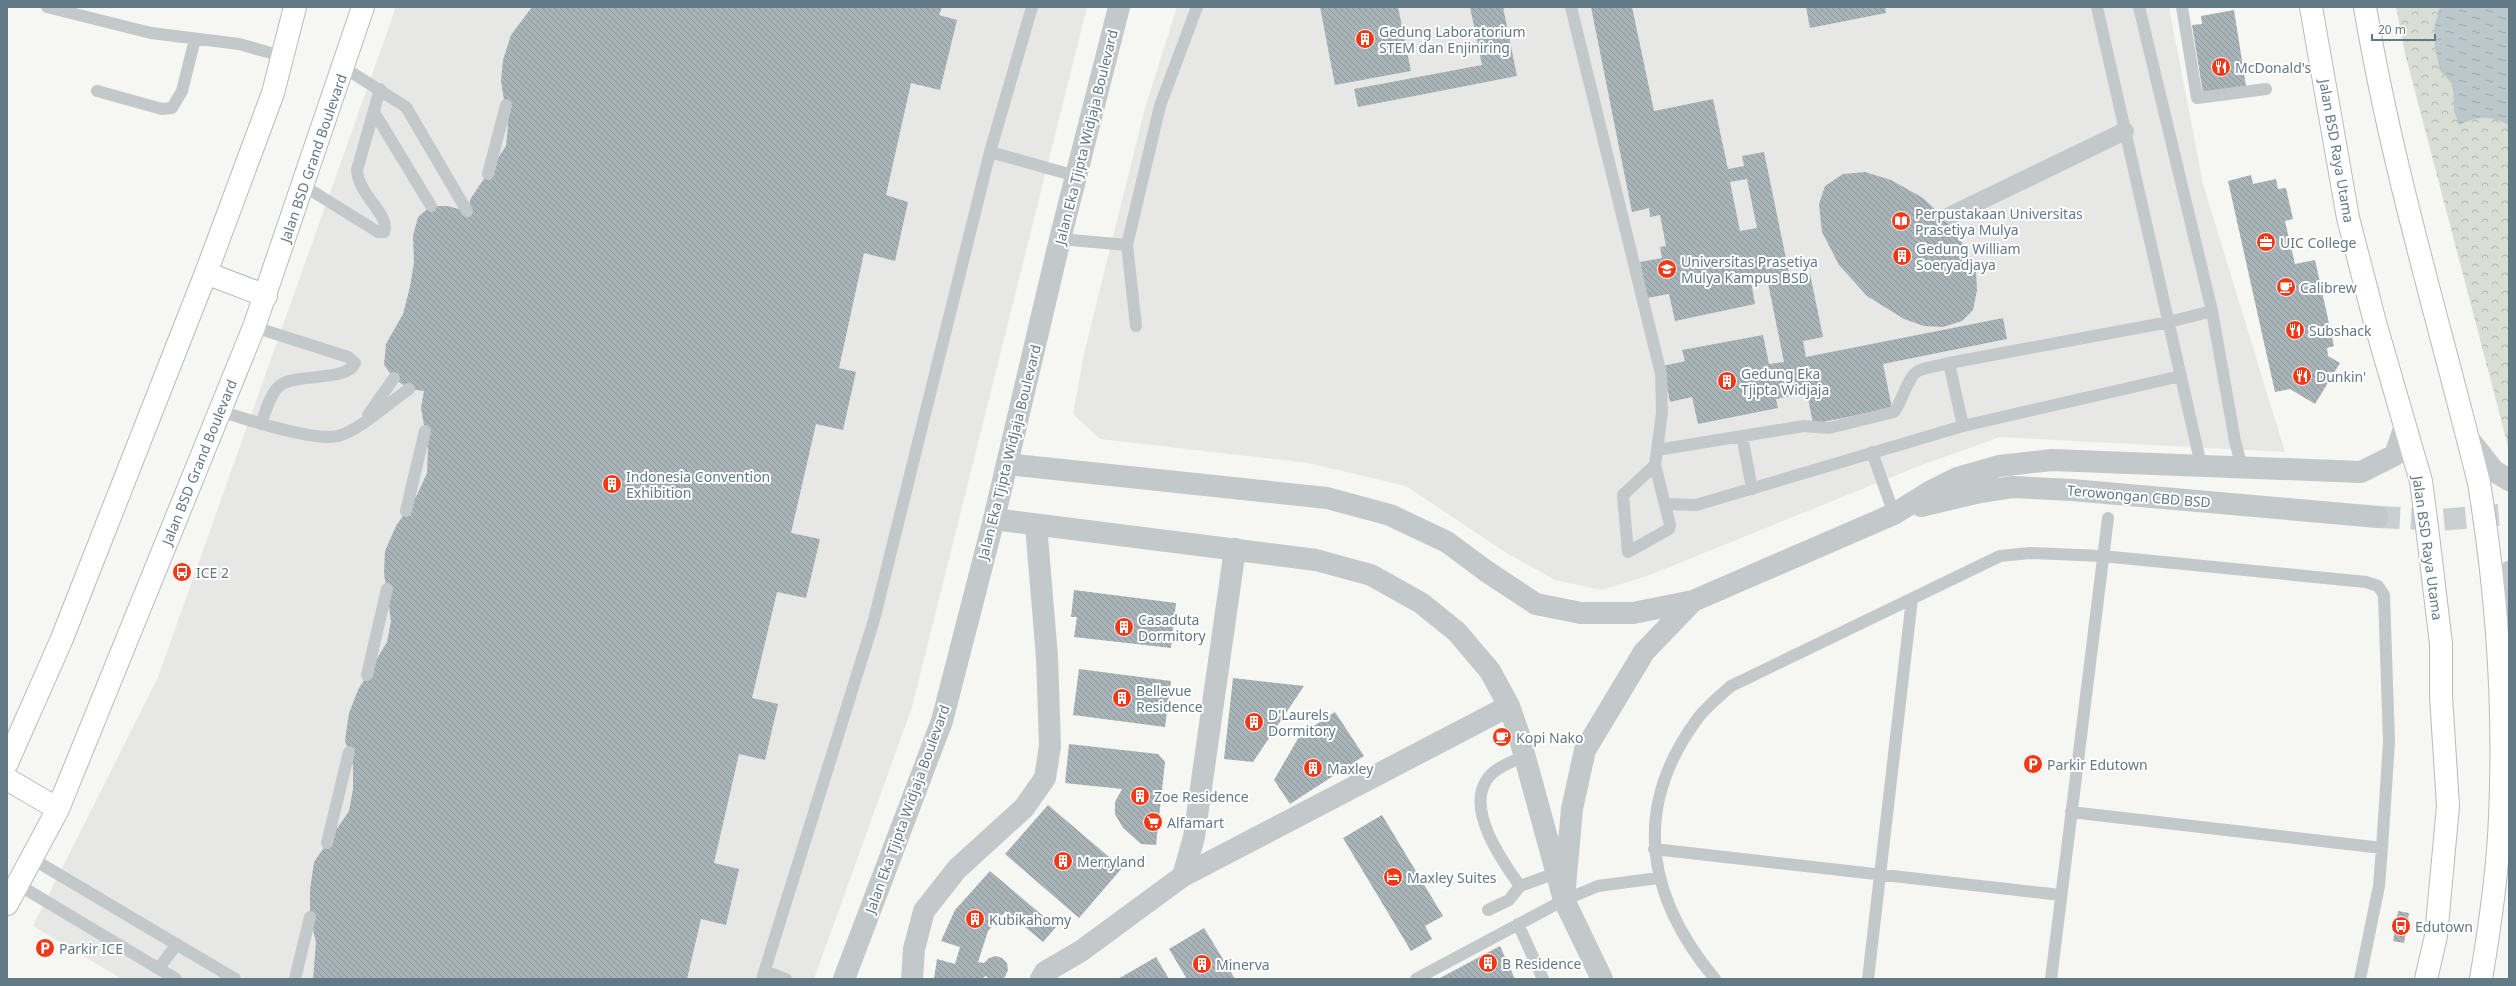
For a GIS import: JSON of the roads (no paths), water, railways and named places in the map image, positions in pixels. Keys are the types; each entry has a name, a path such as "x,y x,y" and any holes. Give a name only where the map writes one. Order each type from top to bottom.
{"main road":[{"path":"7,763 61,641 206,273 273,93 295,7"},
{"name":"Jalan BSD Grand Boulevard","path":"7,904 58,809 254,327 304,186 363,7"},
{"name":"Jalan BSD Raya Utama","path":"2311,7 2348,218 2376,326 2421,480 2440,636 2448,806 2436,936 2426,979"},
{"path":"2365,7 2374,62 2406,198 2479,483 2487,531 2500,695 2500,818 2489,934 2481,979"},
{"path":"206,273 266,296"},
{"path":"7,779 58,809"}],"street":[{"name":"Jalan Eka Tjipta Widjaja Boulevard","path":"844,979 942,721 994,519 1060,239 1119,7"},
{"path":"1951,215 2126,131"},
{"path":"1007,464 1334,500 1390,515 1447,542 1536,604 1581,613 1633,613 1693,602 1898,512 1931,490 1957,478 2000,466 2052,460 2362,472 2395,455 2405,426"},
{"path":"2468,438 2494,471 2509,480"},
{"name":"Terowongan CBD BSD","path":"1898,512 1980,492 2013,487 2072,490 2378,517"},
{"path":"994,519 1316,560 1371,576 1421,603 1457,632 1490,671 1509,706 1564,900 1602,979"},
{"path":"912,979 914,949 924,911 957,869 1024,808 1045,778 1050,746 1047,665 1036,525"},
{"path":"1183,876 1194,837 1235,549"},
{"path":"2497,645 2505,581 2509,572"},
{"path":"1564,900 1572,809 1586,750 1644,652 1693,602"},
{"path":"1041,979 1045,972 1081,951 1183,876 1509,706"}],"lane":[{"path":"47,7 151,33 239,44 282,56"},
{"path":"786,979 764,975 874,620 990,152 1032,7"},
{"path":"1136,326 1127,245 1160,106 1197,7"},
{"path":"1571,7 1661,374 1662,413 1655,466 1666,504 1668,529 1628,552 1623,495 1655,466"},
{"path":"2097,7 2201,465"},
{"path":"2139,7 2212,311 2235,441 2242,468"},
{"path":"2182,7 2197,98 2266,89"},
{"path":"97,91 162,109 172,108 182,91 194,39"},
{"path":"343,67 380,89 406,107 466,211"},
{"path":"304,186 378,232 384,232 384,219 358,181 357,170 380,89"},
{"path":"488,174 506,105"},
{"path":"374,112 431,206"},
{"path":"990,152 1076,176"},
{"path":"1060,239 1127,245"},
{"path":"1657,450 1804,426 1829,428 1894,412 1901,404 1911,377 1917,371 1949,363 2169,322 2212,311"},
{"path":"254,327 348,357 355,363 350,370 340,373 283,383 274,392 261,424"},
{"path":"1949,363 1963,426"},
{"path":"1666,504 1696,505 1963,426 2181,376"},
{"path":"362,423 394,378"},
{"path":"220,411 261,424 324,437 344,434 362,423 409,389"},
{"path":"406,511 425,431"},
{"path":"1742,436 1752,489"},
{"path":"1872,452 1898,512"},
{"path":"2051,979 2102,556 2108,518"},
{"path":"1715,979 1673,916 1658,878 1654,849 1655,816 1669,766 1698,717 1731,686 2000,556 2030,553 2102,556 2366,582 2378,586 2384,595 2389,742 2379,886 2360,979"},
{"path":"367,675 387,589"},
{"path":"1868,979 1912,599"},
{"path":"327,843 349,752"},
{"path":"1520,886 1501,860 1482,814 1479,799 1486,780 1505,764 1524,756"},
{"path":"2071,812 2382,848"},
{"path":"1654,849 2061,895"},
{"path":"31,858 177,944 228,977"},
{"path":"1488,910 1509,900 1520,886 1556,873"},
{"path":"1416,979 1564,900 1598,886 1658,878"},
{"path":"17,884 176,979"},
{"path":"295,979 310,917"},
{"path":"1518,924 1544,979"},
{"path":"159,968 177,944"}],"water":[{"path":"2440,7 2509,7 2509,125 2489,118 2478,118 2459,125 2454,110 2453,85 2440,70 2435,49 2434,28"}],"tunnel":[{"path":"2378,517 2440,520 2509,514"}],"place":[{"name":"Gedung Laboratorium STEM dan Enjiniring","path":"1365,39"},
{"name":"McDonald's","path":"2221,67"},
{"name":"Perpustakaan Universitas Prasetiya Mulya","path":"1901,221"},
{"name":"UIC College","path":"2266,242"},
{"name":"Gedung William Soeryadjaya","path":"1902,256"},
{"name":"Universitas Prasetiya Mulya Kampus BSD","path":"1667,269"},
{"name":"Calibrew","path":"2286,287"},
{"name":"Subshack","path":"2295,330"},
{"name":"Dunkin'","path":"2302,376"},
{"name":"Gedung Eka Tjipta Widjaja","path":"1727,381"},
{"name":"Indonesia Convention Exhibition","path":"612,484"},
{"name":"ICE 2","path":"182,572"},
{"name":"Casaduta Dormitory","path":"1124,627"},
{"name":"Bellevue Residence","path":"1122,698"},
{"name":"D'Laurels Dormitory","path":"1254,722"},
{"name":"Kopi Nako","path":"1502,737"},
{"name":"Parkir Edutown","path":"2033,764"},
{"name":"Maxley","path":"1313,768"},
{"name":"Zoe Residence","path":"1140,796"},
{"name":"Alfamart","path":"1153,822"},
{"name":"Merryland","path":"1063,861"},
{"name":"Maxley Suites","path":"1393,877"},
{"name":"Kubikahomy","path":"975,919"},
{"name":"Edutown","path":"2401,926"},
{"name":"Parkir ICE","path":"45,948"},
{"name":"B Residence","path":"1488,963"},
{"name":"Minerva","path":"1202,964"}]}
